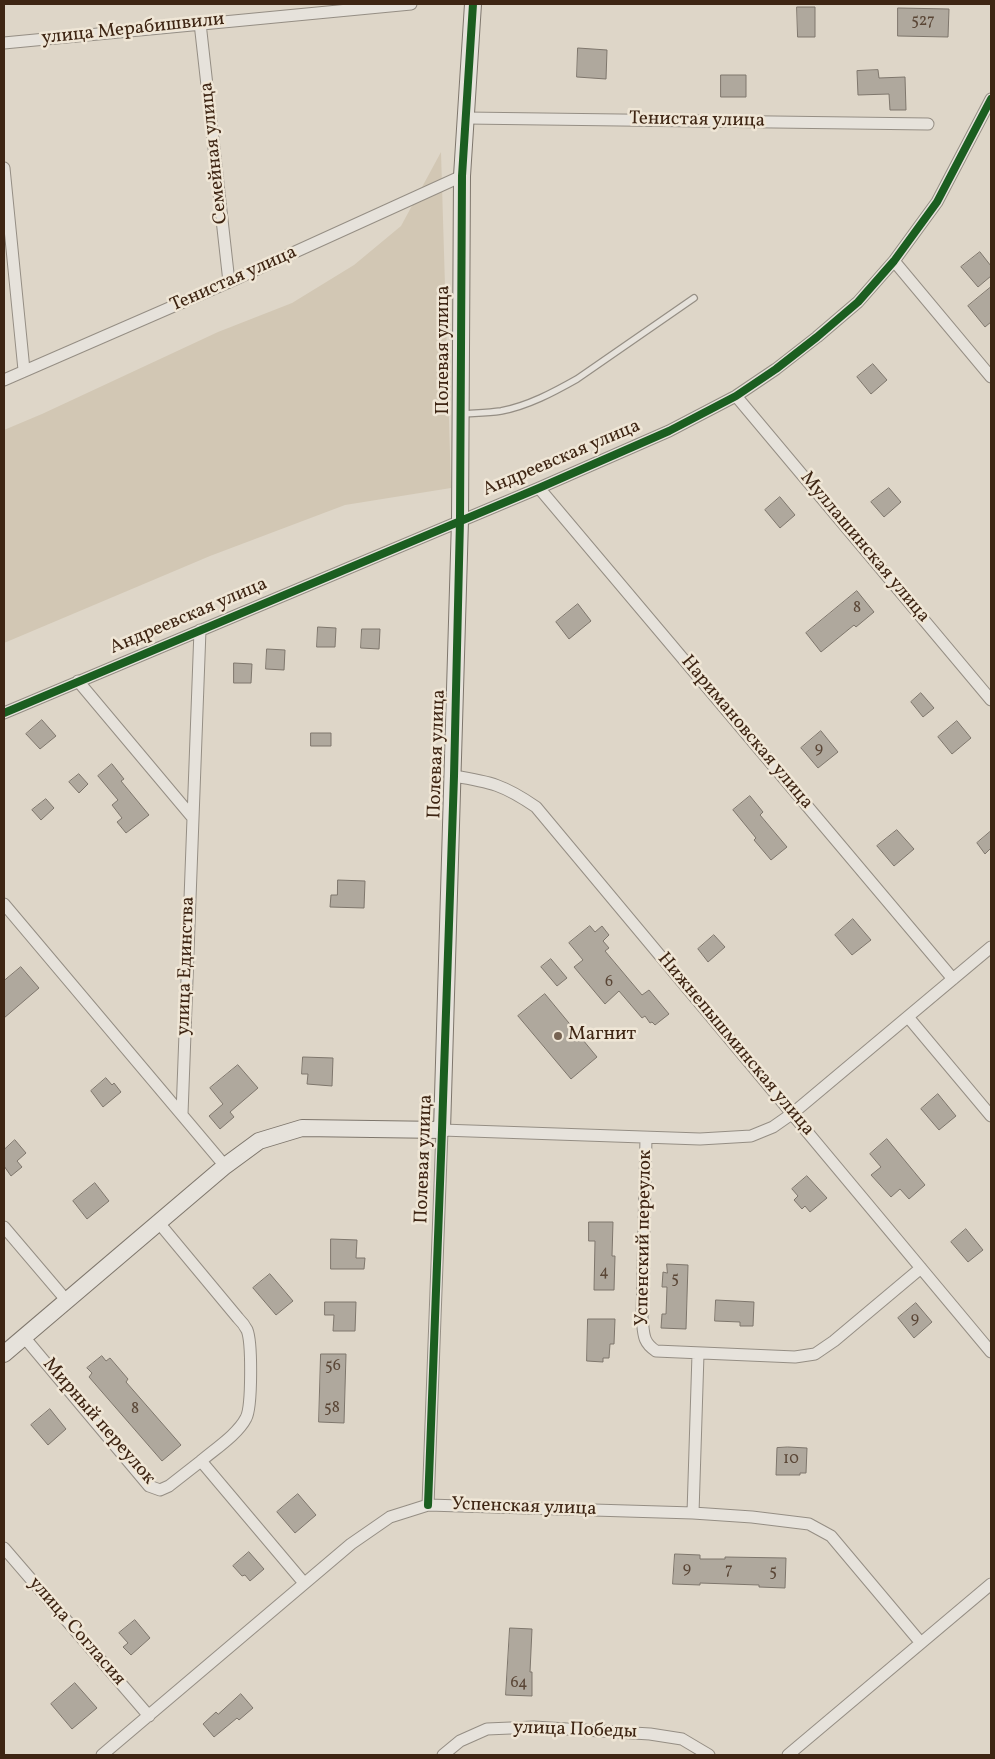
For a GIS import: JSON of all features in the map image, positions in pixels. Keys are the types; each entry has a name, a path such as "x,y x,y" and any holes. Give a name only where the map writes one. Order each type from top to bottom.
{"street":[{"name":"улица Мерабишвили","path":"4,42 411,4"},
{"name":"Полевая улица","path":"428,1505 454,776 460,520 462,176 473,4"},
{"name":"Семейная улица","path":"200,24 230,282"},
{"name":"Андреевская улица","path":"4,713 540,488 669,431 736,396 776,369 858,302 894,261 937,202 991,99"},
{"name":"Тенистая улица","path":"466,118 928,124"},
{"path":"4,168 24,370"},
{"name":"Тенистая улица","path":"4,380 230,282 462,176"},
{"path":"894,261 991,377"},
{"name":"Муллашинская улица","path":"736,396 991,700"},
{"name":"Наримановская улица","path":"540,488 953,979"},
{"name":"улица Единства","path":"182,1114 200,630"},
{"path":"78,681 193,818"},
{"name":"Нижнепышминская улица","path":"454,776 491,782 515,792 536,807 991,1352"},
{"path":"4,904 226,1166"},
{"path":"4,1354 226,1166 259,1141 302,1128 442,1130 700,1139 751,1136 773,1127 793,1113 991,947"},
{"path":"908,1017 991,1116"},
{"name":"Успенский переулок","path":"646,1138 642,1318 644,1337 648,1346 656,1351 794,1357 815,1354 834,1341 921,1268"},
{"name":"Мирный переулок","path":"24,1337 149,1486 160,1490 169,1486 201,1461 240,1428 247,1417 250,1403 250,1343 247,1329 159,1223"},
{"path":"4,1227 67,1301"},
{"path":"693,1513 698,1354"},
{"path":"201,1461 304,1583"},
{"name":"Успенская улица","path":"102,1755 351,1544 390,1516 428,1505 693,1513 752,1517 809,1524 831,1536 921,1642"},
{"name":"улица Согласия","path":"4,1548 149,1716"},
{"path":"788,1755 991,1584"},
{"name":"улица Победы","path":"443,1755 460,1741 487,1729 534,1727 650,1734 682,1739 709,1755"}],"lane":[{"path":"461,414 502,410 533,402 577,378 694,298"}],"shaded area":[{"path":"441,152 451,488 345,505 210,556 4,643 4,430 218,332 292,303 354,265 401,226"}],"building":[{"path":"797,7 815,7 815,37 798,37"},
{"path":"898,8 949,9 948,37 898,36"},
{"path":"578,48 607,50 606,79 577,77"},
{"path":"878,70 879,78 905,77 906,110 890,110 889,94 858,95 857,71"},
{"path":"721,75 746,75 746,97 721,97"},
{"path":"980,252 991,266 991,276 978,287 961,267"},
{"path":"991,287 991,322 985,327 968,306"},
{"path":"873,364 887,380 871,394 857,377"},
{"path":"889,488 901,502 884,517 871,502"},
{"path":"780,497 795,515 780,528 765,510"},
{"path":"857,591 874,612 856,627 854,625 821,652 806,633"},
{"path":"578,604 591,621 569,639 556,622"},
{"path":"318,627 336,628 335,647 317,647"},
{"path":"362,629 380,629 379,649 361,648"},
{"path":"267,649 285,650 284,670 266,669"},
{"path":"234,663 252,664 251,683 234,683"},
{"path":"921,693 934,708 923,717 911,702"},
{"path":"42,720 56,736 40,749 26,734"},
{"path":"957,721 971,738 952,754 938,737"},
{"path":"821,731 838,752 818,768 801,748"},
{"path":"311,733 331,733 331,746 311,746"},
{"path":"112,764 124,779 121,781 149,815 126,833 117,822 122,818 112,805 118,800 98,776"},
{"path":"79,774 88,784 79,793 69,782"},
{"path":"750,796 763,812 760,815 787,847 771,860 733,810"},
{"path":"46,799 54,808 41,820 32,810"},
{"path":"897,830 914,849 894,866 877,846"},
{"path":"991,831 991,848 985,854 977,843"},
{"path":"338,880 365,881 364,908 330,907 331,895 337,895"},
{"path":"853,919 871,940 852,955 835,935"},
{"path":"590,926 595,932 602,926 609,935 603,941 609,948 605,951 642,995 649,990 669,1014 655,1025 652,1022 650,1023 645,1016 642,1018 619,991 605,1004 574,967 583,960 569,943"},
{"path":"714,935 725,947 708,962 698,949"},
{"path":"551,959 567,978 557,986 541,967"},
{"path":"21,967 39,988 4,1018 4,981"},
{"name":"Магнит","path":"545,994 597,1057 571,1079 518,1016"},
{"path":"303,1057 333,1058 332,1086 307,1084 308,1074 302,1074"},
{"path":"238,1065 258,1088 230,1112 234,1117 220,1129 209,1116 223,1104 210,1088"},
{"path":"106,1078 112,1085 114,1083 121,1092 103,1107 91,1091"},
{"path":"938,1094 956,1116 939,1130 921,1109"},
{"path":"887,1139 925,1185 909,1199 900,1189 891,1197 871,1175 881,1167 870,1154"},
{"path":"15,1140 26,1153 17,1161 22,1167 11,1176 4,1166 4,1150"},
{"path":"807,1176 827,1198 810,1212 805,1206 802,1209 794,1200 798,1196 792,1189"},
{"path":"95,1183 109,1201 87,1219 73,1201"},
{"path":"589,1222 613,1222 614,1290 594,1290 595,1241 589,1241"},
{"path":"966,1229 983,1250 968,1262 951,1242"},
{"path":"331,1239 357,1240 356,1258 365,1258 364,1269 331,1269"},
{"path":"667,1264 688,1265 686,1329 661,1328 662,1314 666,1314 667,1287 662,1287 663,1272 667,1273"},
{"path":"270,1274 293,1301 276,1315 253,1288"},
{"path":"716,1300 754,1302 753,1326 740,1326 740,1322 715,1321"},
{"path":"325,1302 356,1302 355,1331 333,1331 334,1315 325,1315"},
{"path":"916,1303 932,1322 914,1338 898,1318"},
{"path":"588,1319 615,1319 614,1344 610,1344 609,1358 603,1358 603,1362 587,1361"},
{"path":"321,1354 346,1354 344,1423 319,1422"},
{"path":"102,1356 106,1361 110,1358 128,1379 126,1382 181,1445 162,1461 89,1377 92,1373 87,1368"},
{"path":"50,1409 66,1429 48,1445 31,1425"},
{"path":"777,1448 807,1448 806,1473 800,1473 800,1475 776,1475"},
{"path":"298,1494 316,1515 295,1533 277,1512"},
{"path":"249,1552 264,1569 250,1581 245,1575 242,1576 233,1566"},
{"path":"675,1554 700,1555 700,1559 725,1559 725,1557 786,1558 785,1588 759,1587 759,1585 673,1584"},
{"path":"135,1620 150,1638 131,1655 123,1647 128,1643 119,1633"},
{"path":"510,1628 532,1629 530,1672 532,1672 532,1696 506,1695"},
{"path":"75,1683 97,1708 72,1729 51,1704"},
{"path":"241,1694 253,1708 239,1720 237,1718 214,1737 203,1724"}],"cycle path":[{"path":"428,1505 454,776 460,520 462,176 473,4"},
{"path":"4,713 539,488 669,431 736,396 776,369 858,302 894,261 937,202 991,99"}],"place":[{"name":"Магнит","path":"558,1036"}]}
